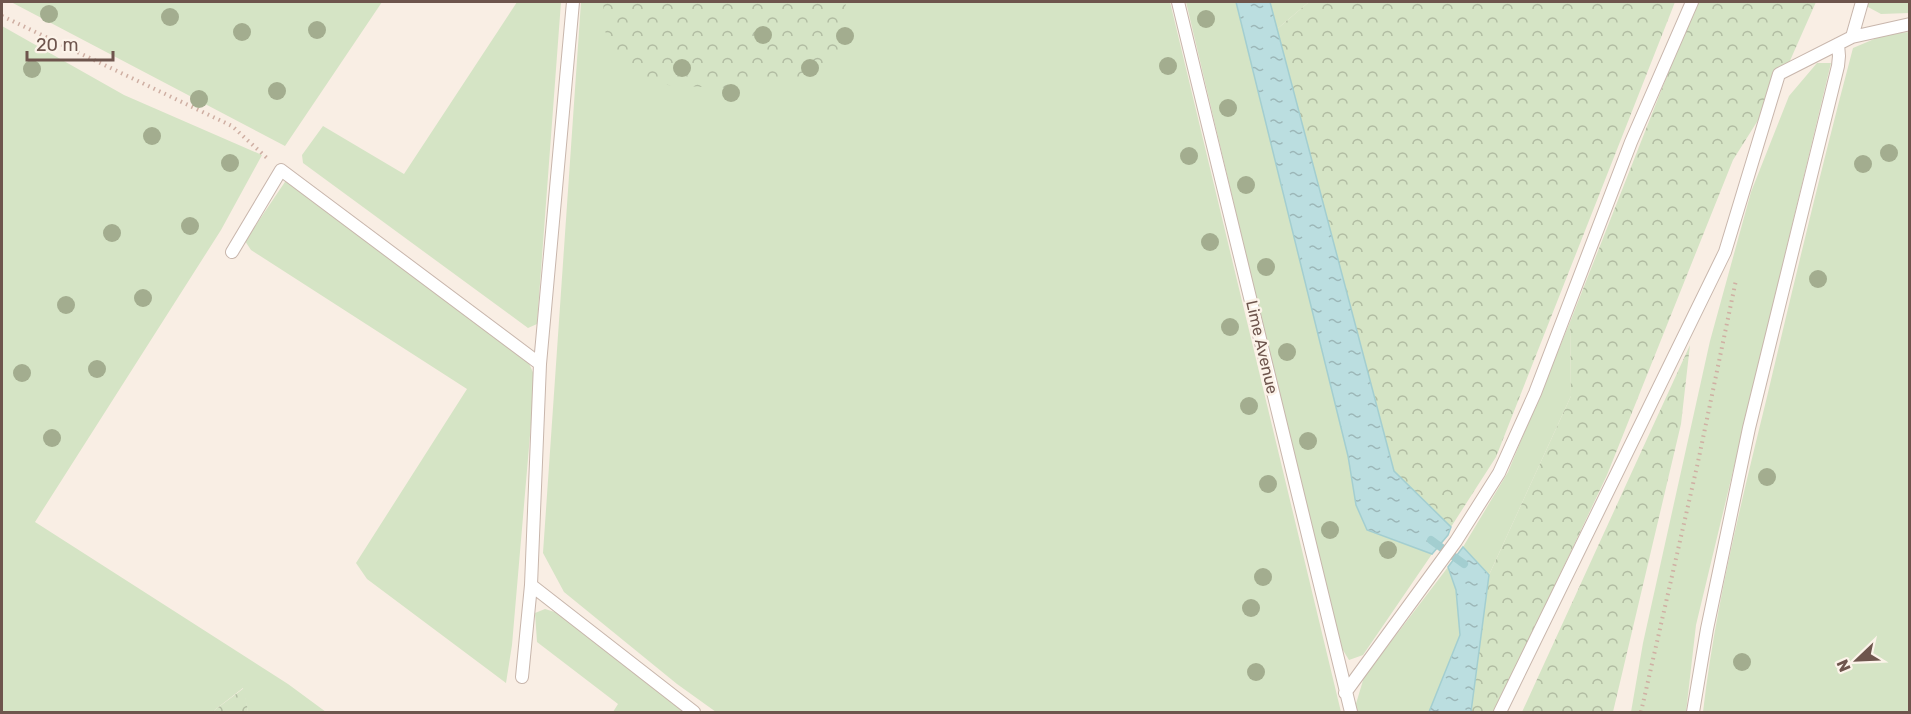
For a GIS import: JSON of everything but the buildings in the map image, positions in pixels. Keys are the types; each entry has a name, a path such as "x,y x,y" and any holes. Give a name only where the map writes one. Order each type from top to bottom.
{"lane":[{"path":"522,677 531,585 540,364 573,2"},
{"name":"Lime Avenue","path":"1178,2 1351,712"},
{"path":"1345,693 1456,541 1499,473 1535,393 1631,142 1692,2"},
{"path":"1852,38 1862,2"},
{"path":"1500,712 1725,252 1779,74 1852,38 1910,24"},
{"path":"1693,712 1707,629 1749,428 1838,66 1838,44"},
{"path":"232,252 281,170 540,364"},
{"path":"531,585 694,712"}],"path":[{"path":"2,16 232,126 281,170"},
{"path":"1641,712 1698,462 1736,279"}],"green space":[{"path":"11,2 382,2 285,146"},
{"path":"517,2 561,2 537,324 528,328 303,163 302,155 323,126 404,174"},
{"path":"581,2 1170,2 1341,712 716,712 677,684 564,592 543,553"},
{"path":"603,2 846,2 840,49 811,75 722,88 649,84 607,50"},
{"path":"1186,2 1236,2 1348,456 1356,505 1367,530 1432,554 1363,655 1349,660 1338,642"},
{"path":"1270,2 1309,2 1277,29"},
{"path":"1309,2 1675,2 1496,457 1451,527 1394,471 1277,29"},
{"path":"1696,2 1816,2 1777,90 1733,160 1607,475 1495,712 1471,712 1489,575 1571,396 1570,322"},
{"path":"1867,2 1909,2 1909,13 1881,14 1868,7"},
{"path":"2,26 124,95 262,155 221,230 35,522 288,684 326,712 248,712 243,688 212,712 2,712"},
{"path":"1909,32 1909,712 1703,712 1714,634 1738,517 1853,48 1886,34"},
{"path":"1817,63 1831,63 1696,625 1686,712 1631,712 1643,643 1710,341 1751,192 1789,96"},
{"path":"291,173 524,352 535,377 512,645 506,683 367,579 356,563 467,389 251,250 245,241"},
{"path":"1570,322 1571,396 1489,575 1463,547 1508,472"},
{"path":"1690,345 1681,424 1613,712 1522,712"},
{"path":"1448,567 1456,590 1460,635 1429,712 1356,712 1355,707 1364,677"},
{"path":"545,609 558,613 691,712 613,712 618,704 537,642 535,613"},
{"path":"244,688 248,712 212,712"}],"water":[{"path":"1236,2 1270,2 1394,471 1451,527 1448,535 1432,554 1367,530 1356,505 1348,456"},
{"path":"1463,547 1489,575 1471,712 1429,712 1460,635 1456,590 1448,567"}],"waterway":[{"path":"1431,540 1464,564"}]}
